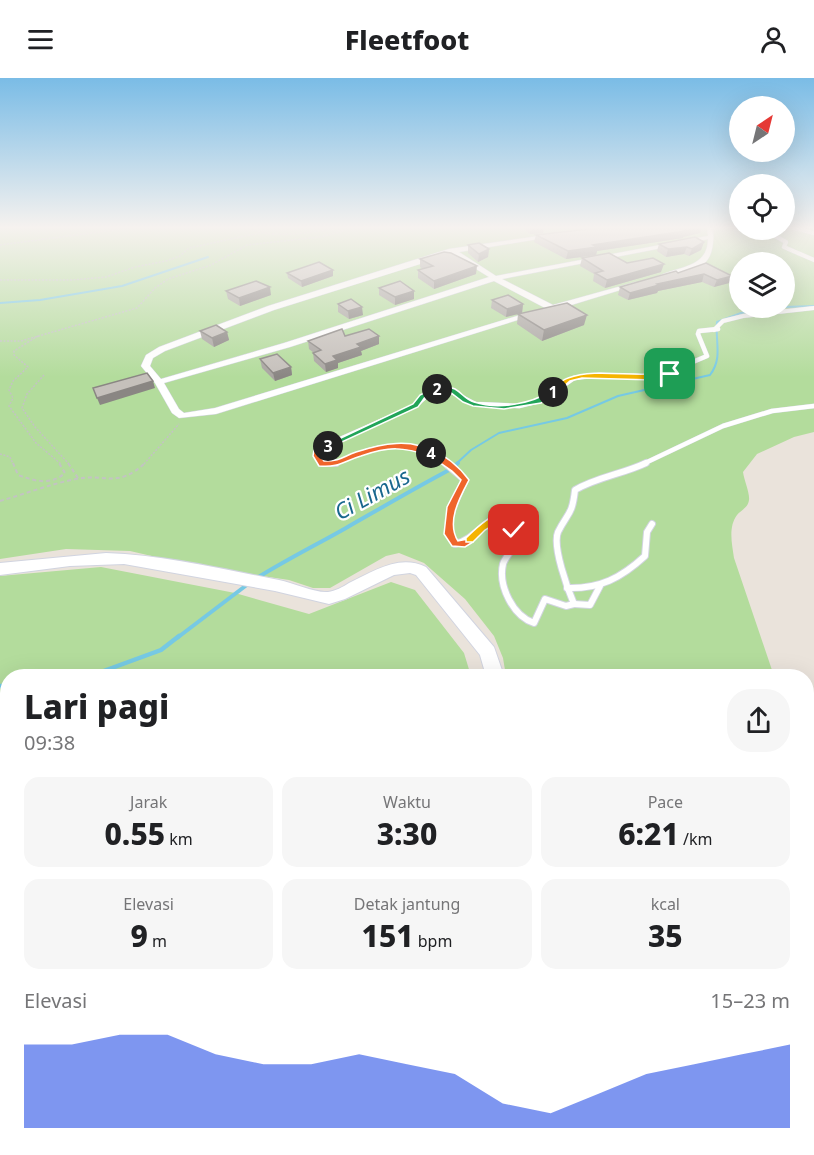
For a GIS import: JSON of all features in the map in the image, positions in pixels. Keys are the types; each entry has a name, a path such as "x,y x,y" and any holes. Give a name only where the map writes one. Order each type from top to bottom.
{"street":[{"path":"366,277 271,308 162,349 149,357 145,366 159,382 175,411 182,416 216,411 660,277"},
{"path":"159,382 287,345 499,277"},
{"path":"495,278 552,308"},
{"path":"0,569 86,560 126,559 297,589 330,598 400,566 414,566 421,571 488,652 493,669"}],"lane":[{"path":"600,586 590,604 566,606 545,599 540,605 538,619 534,623 525,620 505,592 502,572 504,561 514,545 517,519 515,514 504,513 465,543 455,544 449,534 451,507 465,480 455,469 425,450 396,445 356,454 340,463 325,464 319,462 316,456 317,450 415,406 423,396 434,389 452,390 465,401 475,405 526,405 548,397 568,380 582,376 654,378 670,374 707,356 698,334 715,331 721,327 723,321 743,316 814,308"},
{"path":"574,604 567,588 557,544 557,534 573,510 575,490 590,481 607,478 635,468 723,426 772,411 814,406"},
{"path":"567,588 600,586 614,582 645,556 647,532 652,524"}],"path":[{"path":"0,280 72,280 103,277"},
{"path":"0,341 21,341 137,308 147,301 155,288 174,277"},
{"path":"0,454 10,458 18,475 36,481 47,483 58,480 65,473 63,466 36,443 9,406 13,398 9,390 13,381 28,367 14,355 14,351 40,334"},
{"path":"44,375 27,394 22,408 30,423 62,452 78,478"},
{"path":"0,501 78,478 112,480 136,472 173,431 182,416"}],"green space":[{"path":"0,277 729,277 729,318 795,318 795,277 814,277 814,432 794,437 757,454 743,472 749,500 732,525 734,558 772,669 505,669 494,636 465,599 424,563 399,553 386,556 330,588 313,588 289,580 195,566 130,551 66,549 0,559"},
{"path":"101,567 235,593 309,614 391,582 415,590 464,653 469,669 0,669 0,576"}],"building":[{"path":"294,277 312,277 301,281"},
{"path":"429,277 445,277 434,281"},
{"path":"654,277 689,277 657,284 659,285 630,293 620,287"},
{"path":"256,281 270,287 239,298 226,291"},
{"path":"400,281 414,291 395,297 379,288"},
{"path":"508,295 523,304 507,309 492,300"},
{"path":"351,299 362,307 348,311 338,304"},
{"path":"567,303 587,315 544,330 518,314"},
{"path":"216,325 227,332 212,338 200,331"},
{"path":"342,329 345,336 369,329 379,336 357,344 361,347 333,356 337,360 325,364 313,353 321,350 308,341"},
{"path":"277,354 291,367 273,373 260,359"},
{"path":"147,373 153,381 97,398 93,388"}],"waterway":[{"path":"0,303 40,300 122,286 148,277"},
{"name":"Ci Limus","path":"795,307 814,306"},
{"name":"Ci Limus","path":"456,464 471,450 499,433 567,418 618,396 710,375 717,356 717,322 729,318"},
{"name":"Ci Limus","path":"257,578 458,463"},
{"name":"Ci Limus","path":"177,638 248,584"},
{"name":"Ci Limus","path":"109,669 161,650 179,636"}],"route":[{"path":"514,530 517,525 515,514 504,513 482,528 470,540 455,544 449,534 451,507 465,480 455,469 425,450 396,445 356,454 340,463 322,464 316,456 317,450 415,406 423,396 434,389 452,390 465,401 475,405 526,405 539,402 548,397 558,386 582,376 621,375 654,378 670,374"}]}
